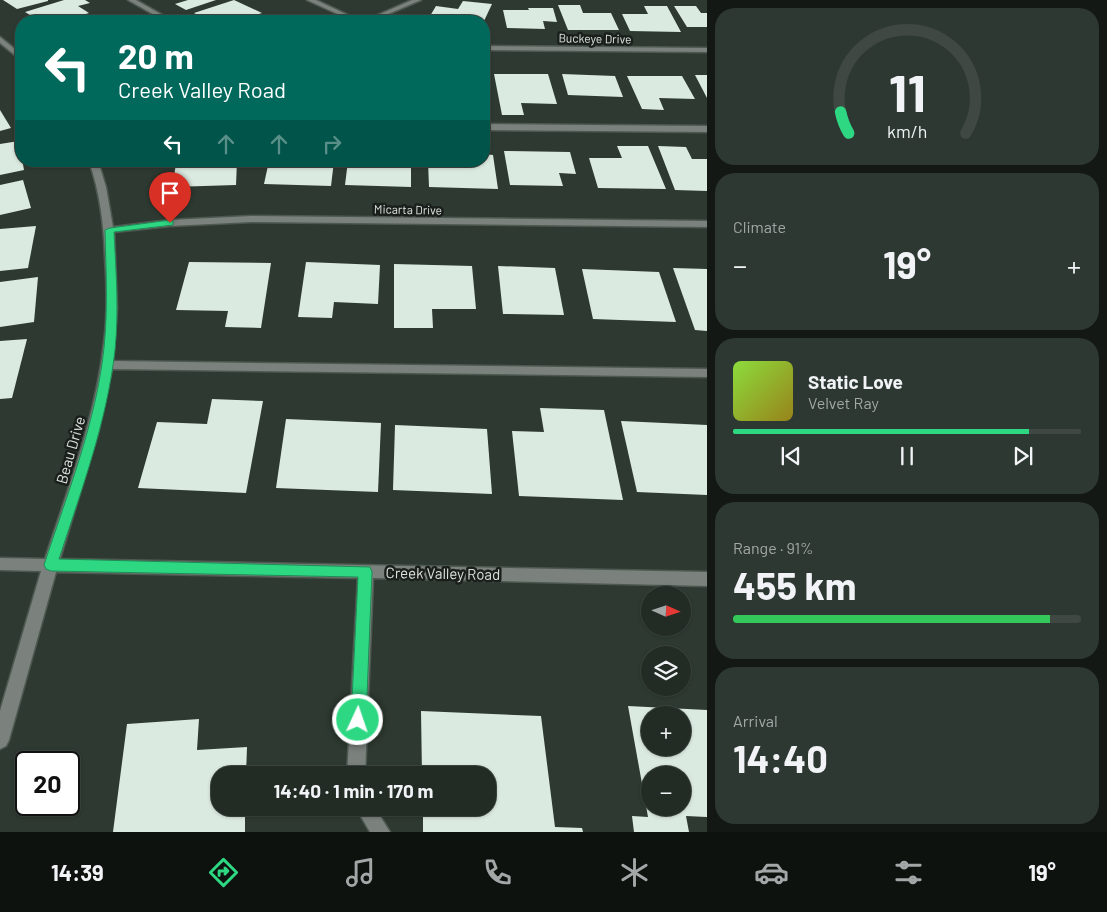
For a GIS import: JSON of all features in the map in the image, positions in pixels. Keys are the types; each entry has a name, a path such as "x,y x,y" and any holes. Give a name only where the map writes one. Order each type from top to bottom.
{"street":[{"path":"131,0 159,15"},
{"path":"310,0 344,15"},
{"path":"382,15 418,0"},
{"path":"0,40 15,53"},
{"name":"Buckeye Drive","path":"490,48 707,50"},
{"path":"490,127 707,129"},
{"name":"Beau Drive","path":"0,740 51,565 86,455 101,398 107,365 112,311 110,230 106,202 95,167"},
{"name":"Micarta Drive","path":"110,230 170,223 251,219 707,224"},
{"path":"107,365 707,373"},
{"name":"Creek Valley Road","path":"0,564 707,579"},
{"path":"356,766 366,572"},
{"path":"370,816 381,832"}],"building":[{"path":"3,0 48,0 48,1 17,9"},
{"path":"64,0 85,0 90,3 78,6 89,13 82,15 30,15 25,12"},
{"path":"188,0 216,0 186,10 175,4"},
{"path":"234,0 262,13 256,15 197,15 194,13"},
{"path":"463,1 492,4 487,15 431,15 436,6 458,9"},
{"path":"558,5 580,5 583,13 611,13 619,30 568,30"},
{"path":"644,6 667,6 681,32 630,31 622,14 648,14"},
{"path":"674,6 696,6 701,13 707,13 707,27 687,27"},
{"path":"528,8 553,8 557,22 543,21 545,29 507,28 503,10 529,10"},
{"path":"494,74 548,74 557,104 521,103 524,115 502,115"},
{"path":"562,74 615,76 623,97 568,95"},
{"path":"695,75 707,75 707,98"},
{"path":"627,76 682,76 695,99 659,98 664,110 642,109"},
{"path":"0,110 11,128 0,131"},
{"path":"15,142 15,167 23,167 24,170 0,175 0,144"},
{"path":"617,146 648,146 666,189 598,188 589,158 622,158"},
{"path":"658,146 686,147 692,159 707,159 707,191 675,190"},
{"path":"504,151 570,152 576,174 559,173 563,186 510,185"},
{"path":"490,155 493,155 498,189 429,187 428,167 490,167"},
{"path":"175,167 237,167 236,185 172,187"},
{"path":"268,167 333,167 331,186 264,184"},
{"path":"347,167 411,167 411,187 345,185"},
{"path":"23,180 31,208 0,215 0,185"},
{"path":"36,226 28,268 0,271 0,229"},
{"path":"189,262 271,263 261,328 225,327 228,311 176,310"},
{"path":"306,262 380,265 378,304 334,302 332,318 298,317"},
{"path":"394,264 472,266 476,309 432,309 433,328 394,328"},
{"path":"498,266 555,268 564,315 503,314"},
{"path":"673,268 707,269 707,331 695,330"},
{"path":"582,269 659,272 676,322 593,319"},
{"path":"38,277 34,322 0,327 0,282"},
{"path":"27,339 12,398 0,399 0,341"},
{"path":"212,399 263,401 246,493 138,488 157,422 207,424"},
{"path":"540,408 604,410 623,500 519,496 512,431 544,432"},
{"path":"286,419 381,423 378,492 276,488"},
{"path":"621,421 707,425 707,495 637,492"},
{"path":"395,425 487,429 492,494 393,490"},
{"path":"628,706 641,707 641,756 691,756 691,709 707,710 707,817 686,816 691,816 691,766 641,766 641,778"},
{"path":"421,711 541,716 555,827 582,828 583,832 423,832 423,816 496,816 496,766 422,766"},
{"path":"199,719 197,750 247,747 246,766 211,766 211,816 245,816 245,832 113,832 127,724"},
{"path":"632,816 686,816 689,832 634,832"}],"route":[{"path":"170,223 110,230 112,311 109,351 101,398 86,455 51,565 366,572 358,720"}]}
